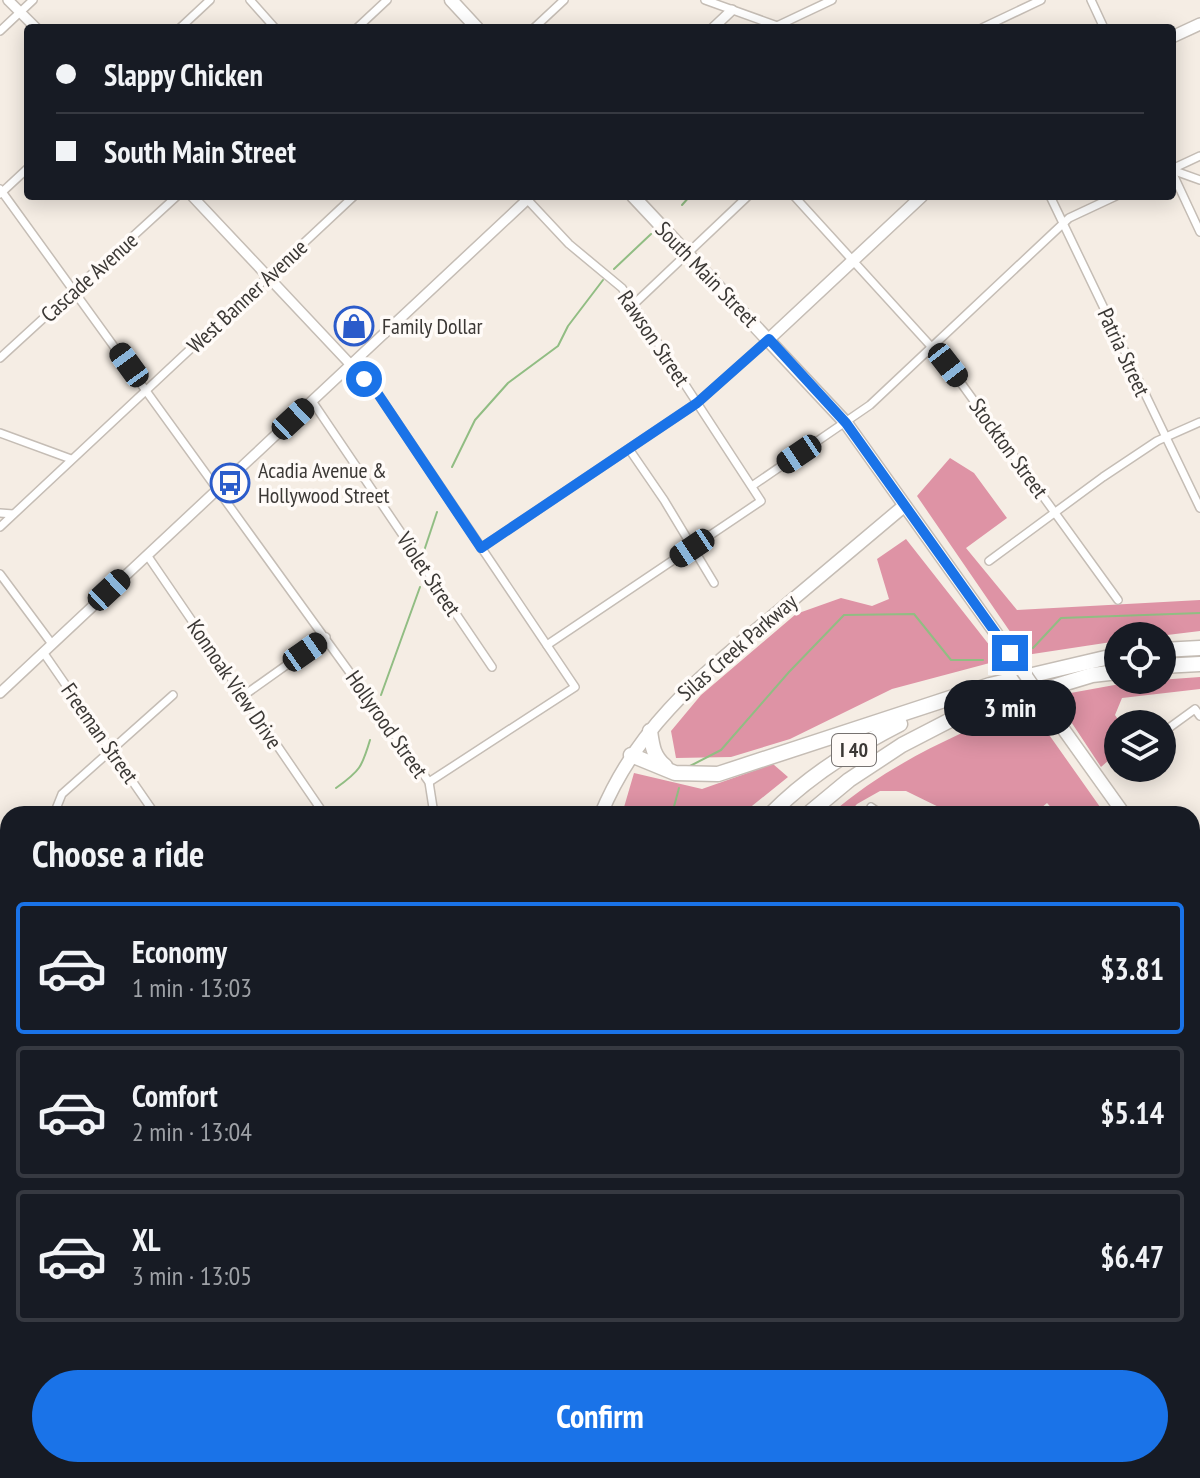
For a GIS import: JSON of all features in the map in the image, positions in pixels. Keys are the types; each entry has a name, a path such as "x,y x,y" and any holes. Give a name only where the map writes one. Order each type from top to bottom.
{"highway":[{"path":"1176,649 1200,648"},
{"name":"I 40","path":"781,806 826,769 878,735 947,701 990,685 1104,658"},
{"path":"1176,665 1200,664"},
{"name":"I 40","path":"818,806 849,780 902,745 960,715 1104,674"},
{"path":"631,755 675,773 718,774 947,701"},
{"path":"650,731 652,750 658,761 675,773"}],"main road":[{"path":"451,0 473,24"},
{"path":"1176,35 1200,24"},
{"name":"South Main Street","path":"637,200 846,423 1118,806"},
{"path":"769,339 918,200"},
{"name":"Silas Creek Parkway","path":"604,806 631,755 673,702 904,506"}],"street":[{"path":"8,0 32,24"},
{"path":"0,31 33,0"},
{"path":"184,24 210,0"},
{"path":"250,0 271,24"},
{"path":"361,24 387,0"},
{"path":"538,24 564,0"},
{"path":"705,0 772,24"},
{"path":"786,24 832,0"},
{"path":"990,24 1041,0"},
{"path":"1091,0 1102,24"},
{"path":"717,24 732,10"},
{"path":"1176,168 1200,156"},
{"path":"1176,171 1200,180"},
{"path":"1,192 24,172"},
{"path":"1176,179 1200,232"},
{"name":"Hollyrood Street","path":"1,192 147,389 429,782 433,806"},
{"name":"Cascade Avenue","path":"0,358 173,200"},
{"path":"196,200 378,394 575,687 429,782"},
{"name":"West Banner Avenue","path":"0,527 350,200"},
{"path":"0,693 524,200"},
{"name":"Rawson Street","path":"530,200 569,244 609,275 633,305 761,501 692,548"},
{"path":"633,305 744,200"},
{"name":"Stockton Street","path":"798,200 970,394 1118,600"},
{"name":"Patria Street","path":"1052,200 1200,508"},
{"path":"752,486 870,405 1069,218 1107,200"},
{"path":"481,548 697,403 769,339"},
{"name":"Violet Street","path":"312,401 492,667"},
{"path":"989,561 1103,477 1165,438 1200,422"},
{"path":"0,433 71,459"},
{"path":"629,449 714,583"},
{"path":"0,513 13,514"},
{"path":"547,645 692,548"},
{"name":"Konnoak View Drive","path":"147,555 319,806"},
{"path":"0,574 52,644"},
{"path":"243,696 326,637"},
{"name":"Freeman Street","path":"43,652 150,806"},
{"path":"57,806 62,794 173,695"},
{"path":"1176,725 1198,712"}],"shaded area":[{"path":"950,458 974,473 1007,518 966,548 1017,610 1200,600 1200,631 1176,634 1176,622 1104,622 1104,643 1026,655 917,496"},
{"path":"906,539 1001,660 892,689 790,739 731,757 676,758 671,731 701,695 796,614 841,598 872,606 889,599 877,559"},
{"path":"1200,677 1200,689 1176,692 1176,679"},
{"path":"1104,687 1104,694 1157,694 1122,698 1117,710 1104,710 1104,764 1101,767 1054,696"},
{"path":"1028,705 1099,806 1050,806 1047,803 1043,806 937,806 906,791 880,791 855,806 841,806 900,765"},
{"path":"773,764 788,777 752,806 624,806 634,773 702,789"}],"waterway":[{"path":"682,205 686,200"},
{"path":"614,269 651,234"},
{"path":"452,467 475,420 508,383 558,346 568,326 603,280"},
{"path":"424,551 437,512"},
{"path":"381,695 420,587"},
{"path":"1033,648 1061,618 1200,613"},
{"path":"690,766 721,750 844,615 914,614 951,660 983,660"},
{"path":"336,788 359,768 370,740"},
{"path":"674,806 679,788"}],"place":[{"name":"Family Dollar","path":"354,326"},
{"name":"Acadia Avenue & Hollywood Street","path":"230,483"}],"route":[{"path":"364,379 378,394 481,548 697,403 769,339 846,423 1010,653"}]}
